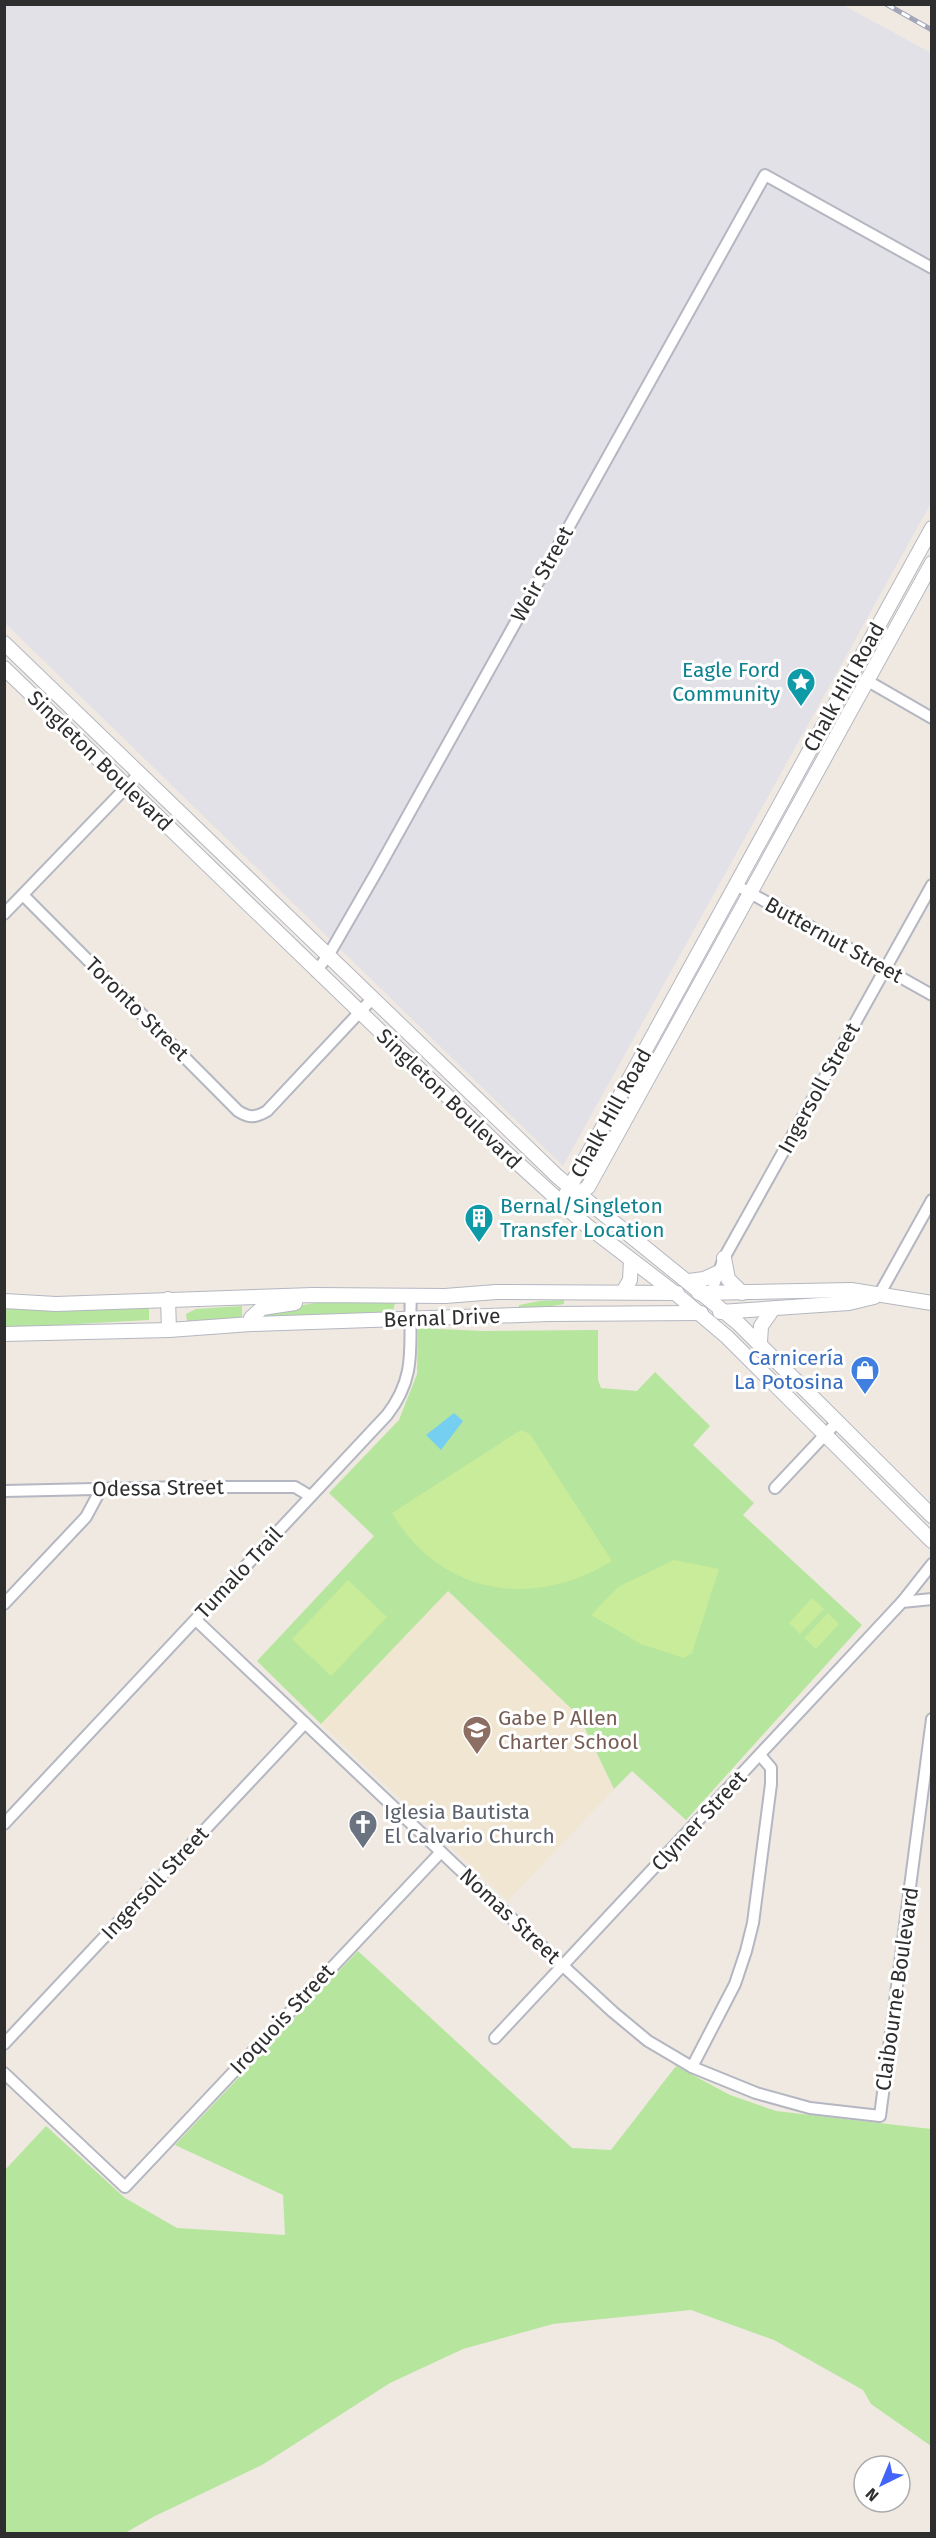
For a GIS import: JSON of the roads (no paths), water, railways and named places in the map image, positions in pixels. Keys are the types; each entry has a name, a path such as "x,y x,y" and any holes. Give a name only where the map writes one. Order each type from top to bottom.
{"street":[{"name":"Weir Street","path":"316,971 328,956 765,175 932,268"},
{"name":"Chalk Hill Road","path":"561,1203 574,1191 736,885 932,528"},
{"path":"916,556 931,564"},
{"name":"Chalk Hill Road","path":"574,1191 588,1186 931,564"},
{"name":"Singleton Boulevard","path":"4,643 574,1191 707,1293 760,1342 932,1516"},
{"name":"Singleton Boulevard","path":"4,668 359,1013 561,1203 700,1313 773,1380 824,1436 932,1541"},
{"path":"866,680 932,718"},
{"path":"830,713 844,721"},
{"path":"69,731 81,718"},
{"path":"814,742 827,750"},
{"path":"4,914 139,774"},
{"name":"Butternut Street","path":"736,885 932,995"},
{"name":"Ingersoll Street","path":"707,1293 724,1258 932,885"},
{"name":"Toronto Street","path":"23,895 237,1111 254,1117 267,1111 359,1013"},
{"path":"359,1013 372,999"},
{"path":"879,1295 932,1200"},
{"path":"724,1258 728,1279 742,1293"},
{"path":"623,1292 630,1280 631,1260"},
{"path":"689,1281 704,1279 717,1273"},
{"name":"Bernal Drive","path":"4,1301 56,1304 314,1295 446,1296 496,1292 742,1293 851,1290 932,1303"},
{"path":"251,1324 251,1318 262,1308 297,1303 314,1295"},
{"name":"Tumalo Trail","path":"4,1824 397,1403 408,1377 411,1295"},
{"name":"Bernal Drive","path":"4,1334 169,1330 251,1324 549,1314 726,1312 849,1303 879,1295"},
{"path":"168,1299 169,1330"},
{"path":"760,1342 761,1326 773,1309"},
{"path":"775,1488 837,1422"},
{"name":"Odessa Street","path":"4,1491 295,1487 309,1496"},
{"path":"4,1604 86,1517 101,1489"},
{"name":"Clymer Street","path":"495,2038 902,1602 932,1564"},
{"path":"902,1602 932,1599"},
{"name":"Nomas Street","path":"196,1620 441,1852 613,2012 648,2041 692,2067 756,2093 810,2108 879,2116"},
{"name":"Claibourne Boulevard","path":"879,2116 932,1719"},
{"name":"Ingersoll Street","path":"4,2044 305,1723"},
{"path":"692,2067 735,1984 753,1923 771,1784 771,1768 760,1755"},
{"name":"Iroquois Street","path":"4,2073 125,2187 441,1852"}],"water":[{"path":"454,1413 463,1421 441,1450 426,1435"}],"railway":[{"path":"886,4 932,30"}],"place":[{"name":"Eagle Ford Community","path":"801,708"},
{"name":"Bernal/Singleton Transfer Location","path":"479,1244"},
{"name":"Carnicería La Potosina","path":"865,1396"},
{"name":"Gabe P Allen Charter School","path":"477,1756"},
{"name":"Iglesia Bautista El Calvario Church","path":"363,1850"}]}
